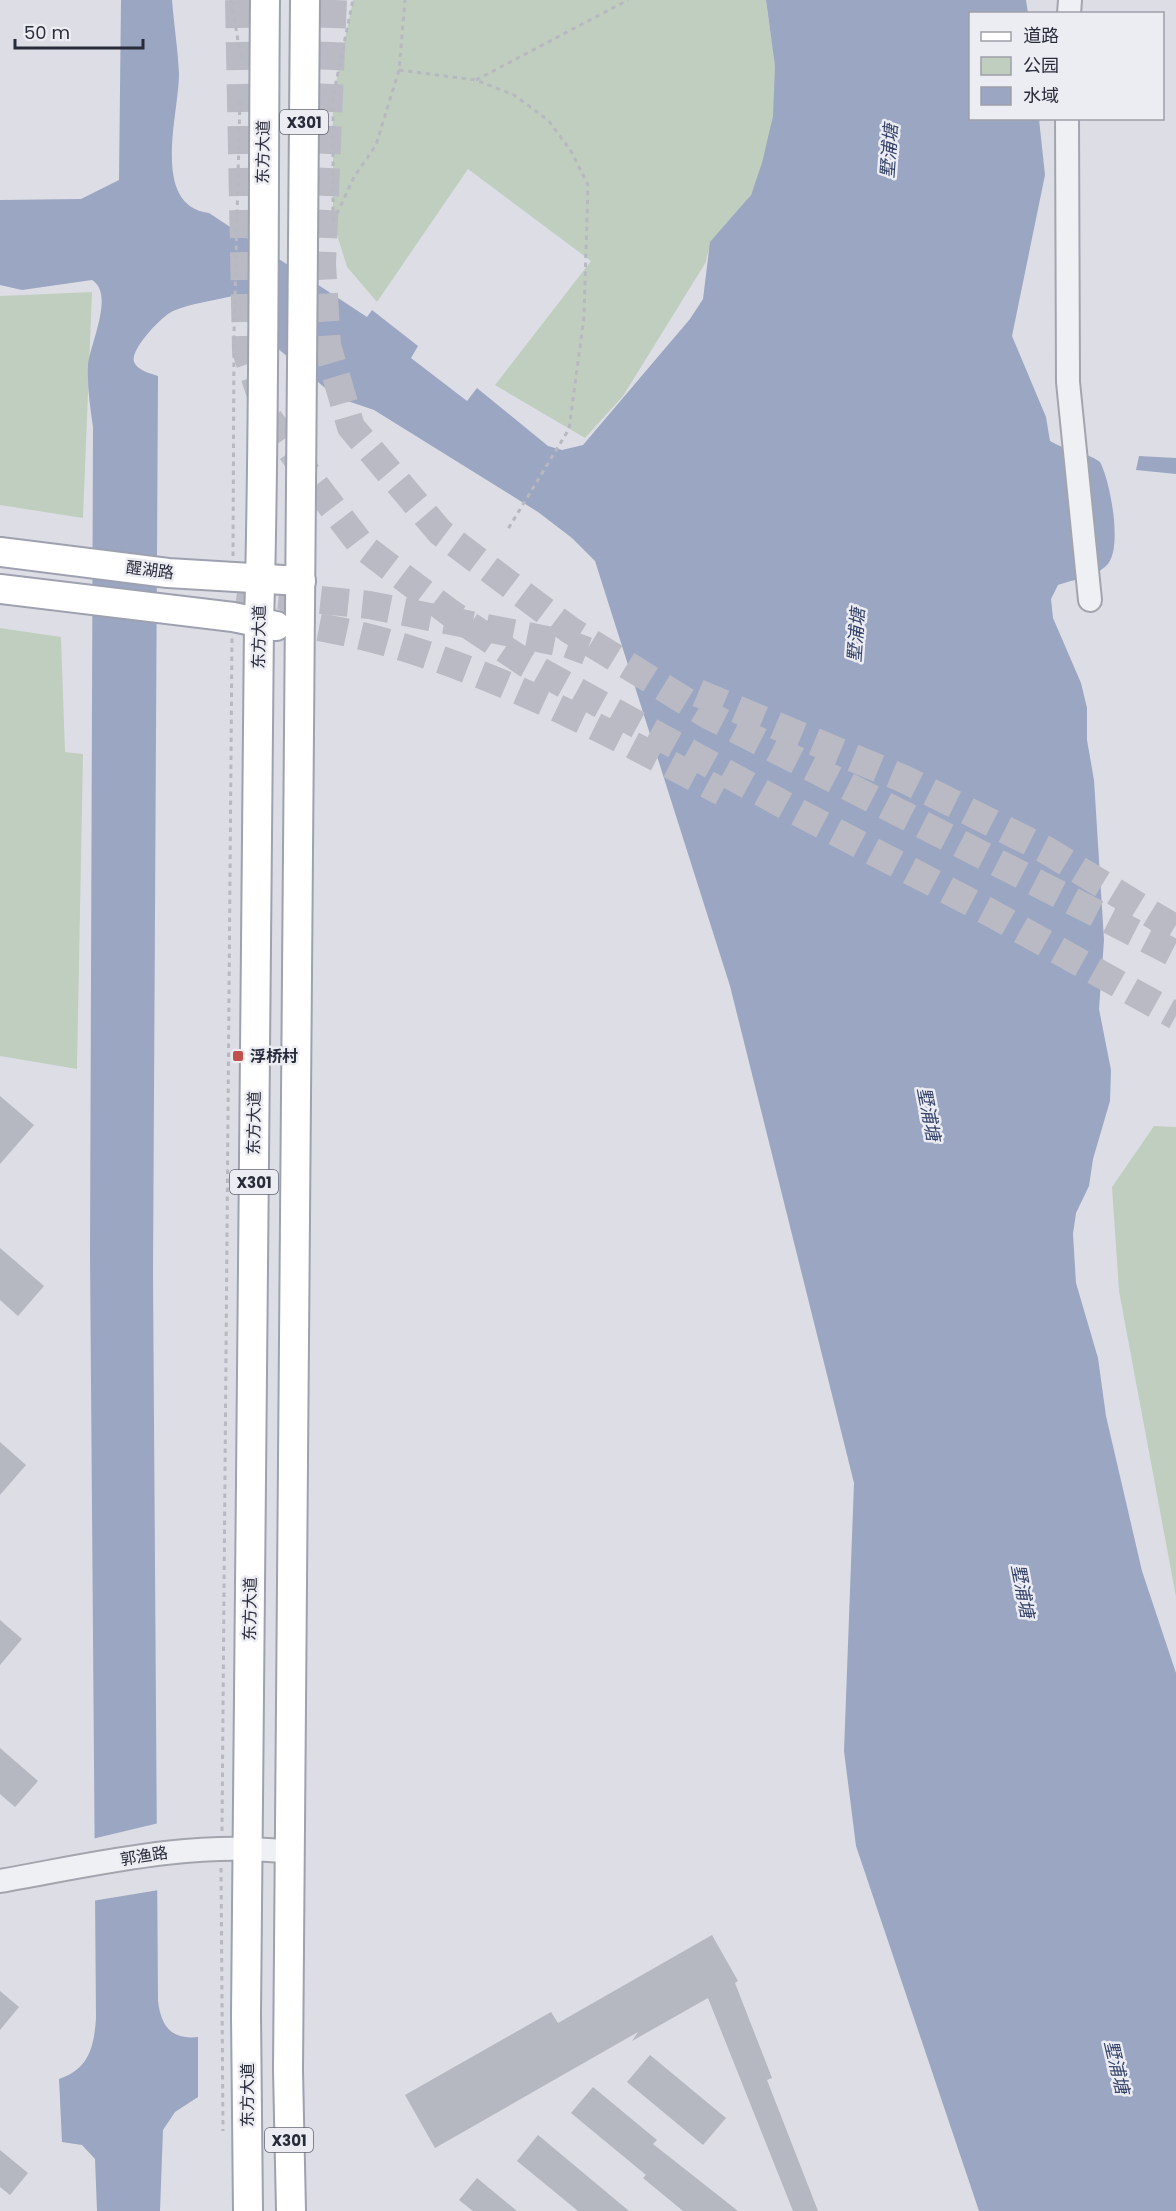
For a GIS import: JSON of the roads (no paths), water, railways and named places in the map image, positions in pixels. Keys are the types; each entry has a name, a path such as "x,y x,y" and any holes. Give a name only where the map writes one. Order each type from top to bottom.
{"main road":[{"name":"东方大道","path":"248,2211 235,1845 246,620 247,578 264,493 261,350 250,204 265,0"},
{"name":"X301","path":"291,2211 288,2070 305,0"},
{"name":"醒湖路","path":"0,552 168,573 301,581"},
{"path":"0,590 246,620 299,630"}],"street":[{"path":"1067,120 1068,382 1089,595"},
{"name":"郭渔路","path":"0,1881 167,1852 235,1845 290,1852"}],"water":[{"name":"墅浦塘","path":"121,0 172,0 179,74 172,156 179,194 191,206 209,213 367,317 372,310 418,346 411,358 467,401 477,388 548,446 562,450 583,445 690,319 703,299 710,242 751,195 762,163 773,116 775,66 766,0 1026,0 1028,12 969,12 969,120 1039,120 1045,175 1012,336 1046,417 1050,441 1088,455 1100,462 1108,484 1114,515 1114,546 1106,566 1090,575 1058,585 1051,599 1053,618 1081,683 1087,708 1087,740 1094,780 1104,940 1099,1009 1111,1070 1110,1101 1093,1159 1089,1186 1076,1213 1073,1234 1076,1283 1098,1358 1106,1416 1142,1571 1176,1673 1176,2211 979,2211 856,1846 844,1751 854,1483 730,986 595,561 572,538 538,512 374,410 336,397 253,328 245,300 237,295 173,311 148,334 134,356 134,362 138,368 158,376 153,1274 158,2001 162,2018 169,2030 181,2036 198,2037 198,2097 175,2112 163,2130 160,2211 97,2211 95,2159 82,2145 62,2142 59,2079 77,2069 88,2056 94,2038 96,2018 90,1254 93,427 88,365 99,320 101,296 99,287 92,280 22,290 0,285 0,200 81,199 119,180"},
{"path":"1139,456 1176,458 1176,474 1136,470"}],"tunnel":[{"path":"239,0 246,351 269,419 362,546 449,612 527,664 788,807 989,912 1176,1016"},
{"path":"333,0 322,264 327,345 351,427 440,532 570,630 708,715 1176,954"},
{"path":"237,591 369,605 568,644 587,651"},
{"path":"278,619 372,638 472,671 557,708 722,792"},
{"path":"698,693 904,779 1046,850 1176,929"}],"place":[{"name":"浮桥村","path":"238,1056"}]}
